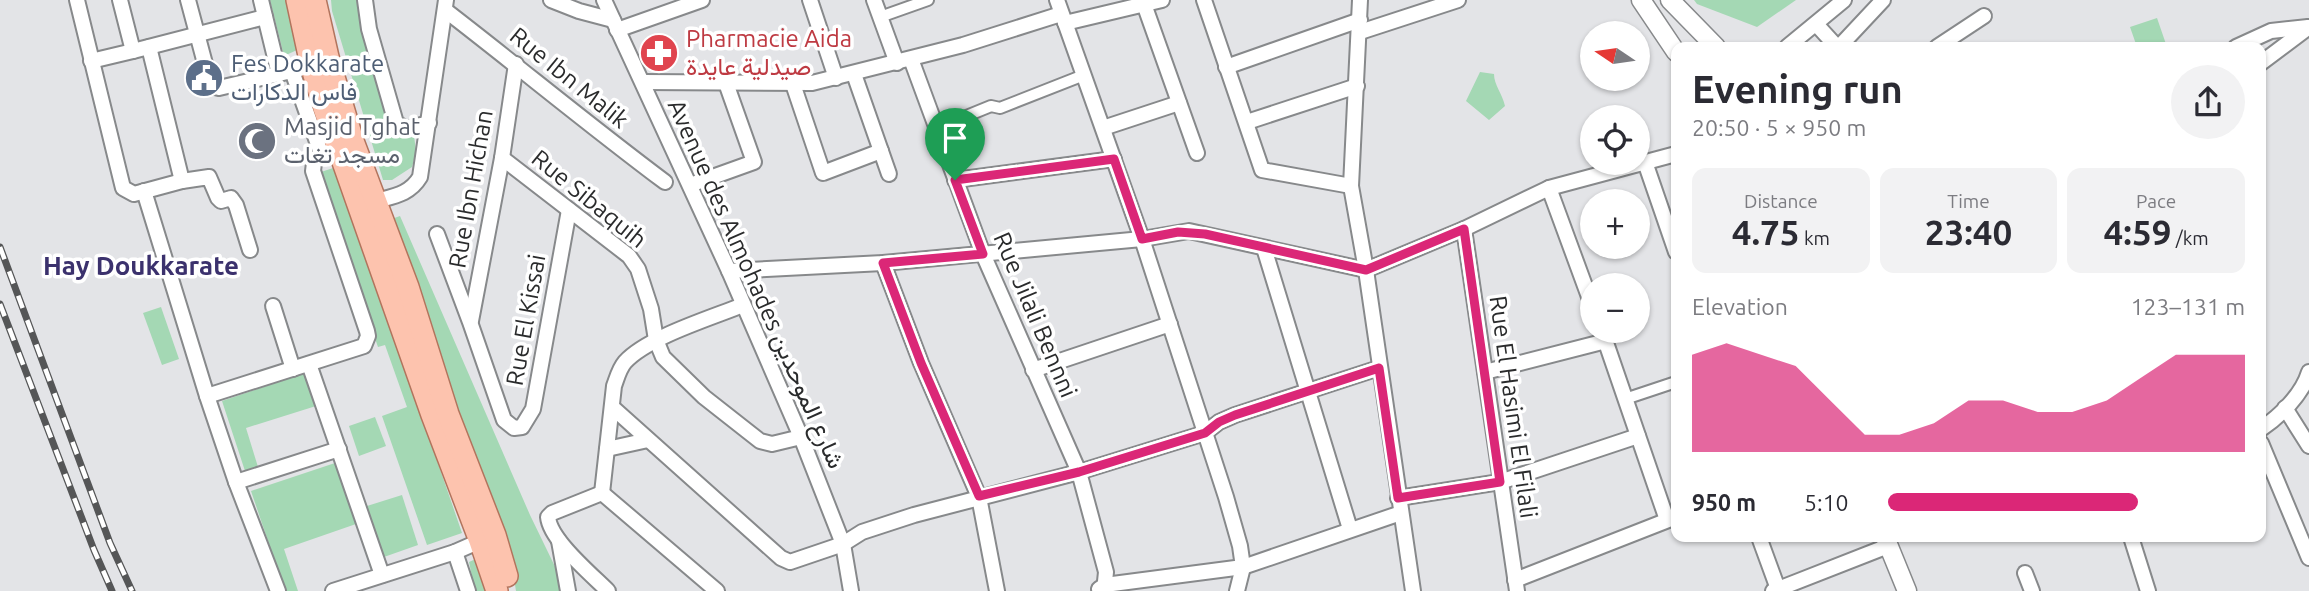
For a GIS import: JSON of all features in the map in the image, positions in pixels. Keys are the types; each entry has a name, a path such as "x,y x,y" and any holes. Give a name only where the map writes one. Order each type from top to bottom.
{"main road":[{"path":"297,0 294,70 336,144 497,591"},
{"path":"315,0 340,100 408,287 448,414 495,535 511,591"}],"street":[{"path":"77,0 120,181 134,194 209,177 218,198 221,201 231,198 236,205 250,250"},
{"path":"120,0 133,51"},
{"path":"188,0 209,84 214,87 294,70"},
{"path":"207,396 364,346 368,336 313,171 314,163 321,153 294,70 265,17 261,0"},
{"path":"365,0 369,29 396,123 406,129 429,123"},
{"path":"551,0 615,25 702,0"},
{"name":"Avenue des Almohades شارع الموحدين","path":"604,0 729,271 801,437 843,544 851,591"},
{"path":"810,0 836,78"},
{"name":"Rue Jilali Bennni","path":"874,0 880,17 937,128 983,254 1079,472 1103,561 1102,589"},
{"path":"880,17 928,0"},
{"path":"1204,0 1262,170 1352,186"},
{"path":"1360,0 1352,186 1413,591"},
{"path":"1226,67 1360,26 1458,0"},
{"path":"1641,0 1671,45"},
{"path":"1670,0 1711,42"},
{"path":"1793,42 1844,0"},
{"path":"1843,42 1883,0"},
{"path":"643,82 793,84 836,78 904,61 1061,12 1152,2 1179,103 1197,153"},
{"path":"376,201 405,193 415,186 420,177 425,160 445,5"},
{"name":"Rue Ibn Malik","path":"445,5 582,120 666,182"},
{"path":"1061,12 1142,239 1240,546 1243,567 1237,591"},
{"path":"1947,42 1983,16"},
{"path":"91,61 265,17"},
{"path":"1816,24 1833,42"},
{"path":"2247,42 2271,31 2309,27"},
{"path":"2266,60 2309,27"},
{"path":"149,47 182,181"},
{"name":"Rue Ibn Hichan","path":"470,322 502,158 516,64"},
{"path":"854,74 889,174"},
{"path":"937,128 991,106 1000,108 1084,75"},
{"path":"690,185 754,162 726,83"},
{"path":"793,84 823,173 881,150"},
{"path":"1247,122 1357,86"},
{"path":"1103,128 1179,103"},
{"path":"1650,160 1671,155"},
{"name":"Rue Sibaquih","path":"502,158 614,243 633,262 638,269 651,309 656,340 663,357 677,373 760,441 772,444 801,437"},
{"path":"955,180 1114,159"},
{"path":"729,271 883,263 1142,239 1189,232 1366,270 1464,229 1549,188 1596,175"},
{"path":"1649,175 1671,238"},
{"path":"1549,188 1580,273"},
{"path":"144,191 207,396 236,482 278,591"},
{"name":"Rue El Kissai","path":"470,322 504,420 514,428 522,427 533,409 569,210"},
{"name":"Rue El Hasimi El Filali","path":"1464,229 1516,586"},
{"path":"437,234 470,322"},
{"path":"1264,248 1350,529"},
{"path":"883,263 921,363 979,496 997,591"},
{"path":"602,493 614,386 626,360 656,340 743,305"},
{"path":"273,306 293,369"},
{"path":"1033,370 1170,324"},
{"path":"1485,372 1581,343"},
{"path":"1606,343 1638,436 1671,517"},
{"path":"309,364 382,575"},
{"path":"612,407 790,562 843,544 862,532 979,496 1079,472 1205,433 1219,422 1235,415 1379,368"},
{"path":"2266,426 2275,420 2304,387 2309,373"},
{"path":"1625,399 1671,384"},
{"path":"2285,408 2309,446"},
{"path":"1398,498 1500,482 1638,436"},
{"path":"607,449 648,440"},
{"path":"236,482 339,449"},
{"path":"2266,455 2309,558"},
{"path":"568,591 556,536 548,517 602,493"},
{"path":"602,493 717,591"},
{"path":"1102,589 1243,567 1401,513"},
{"path":"1516,586 1671,519"},
{"path":"556,536 608,591"},
{"path":"334,591 369,585 382,575 455,552 480,541"},
{"path":"1761,542 1776,590 1885,542"},
{"path":"1887,542 1906,591"},
{"path":"2133,542 2148,591"},
{"path":"455,552 468,591"},
{"path":"2025,573 2032,591"}],"green space":[{"path":"270,0 286,0 297,50 284,56"},
{"path":"331,0 359,0 397,135 414,135 416,152 412,167 392,180 383,180"},
{"path":"1694,0 1796,0 1757,27 1697,4"},
{"path":"2157,18 2165,42 2135,42 2130,27"},
{"path":"1480,72 1494,74 1505,106 1489,120 1466,101"},
{"path":"336,167 462,533 427,545 382,416 407,407 385,345 378,347 318,173"},
{"path":"400,216 530,515 561,579 561,591 516,591 511,560 497,510 474,478 386,221"},
{"path":"161,307 179,359 162,365 143,313"},
{"path":"305,373 316,406 246,428 258,467 245,471 222,401"},
{"path":"375,417 386,446 359,456 349,426"},
{"path":"335,463 356,524 284,549 298,591 285,591 251,491"},
{"path":"402,495 418,545 384,557 367,506"},
{"path":"478,558 486,591 475,591 469,562"}],"railway":[{"path":"0,247 110,543 132,591"},
{"path":"0,304 112,591"}],"place":[{"name":"Pharmacie Aida صيدلية عايدة","path":"659,53"},
{"name":"Fes Dokkarate فاس الدكارات","path":"204,78"},
{"name":"Masjid Tghat مسجد تغات","path":"257,141"}],"district":[{"name":"Hay Doukkarate","path":"141,266"}],"route":[{"path":"1114,159 1142,239 1178,232 1205,234 1366,270 1464,229 1500,482 1398,498 1379,368 1235,415 1219,422 1205,433 1079,472 979,496 921,363 883,263 983,254 955,180 1114,159"}]}
